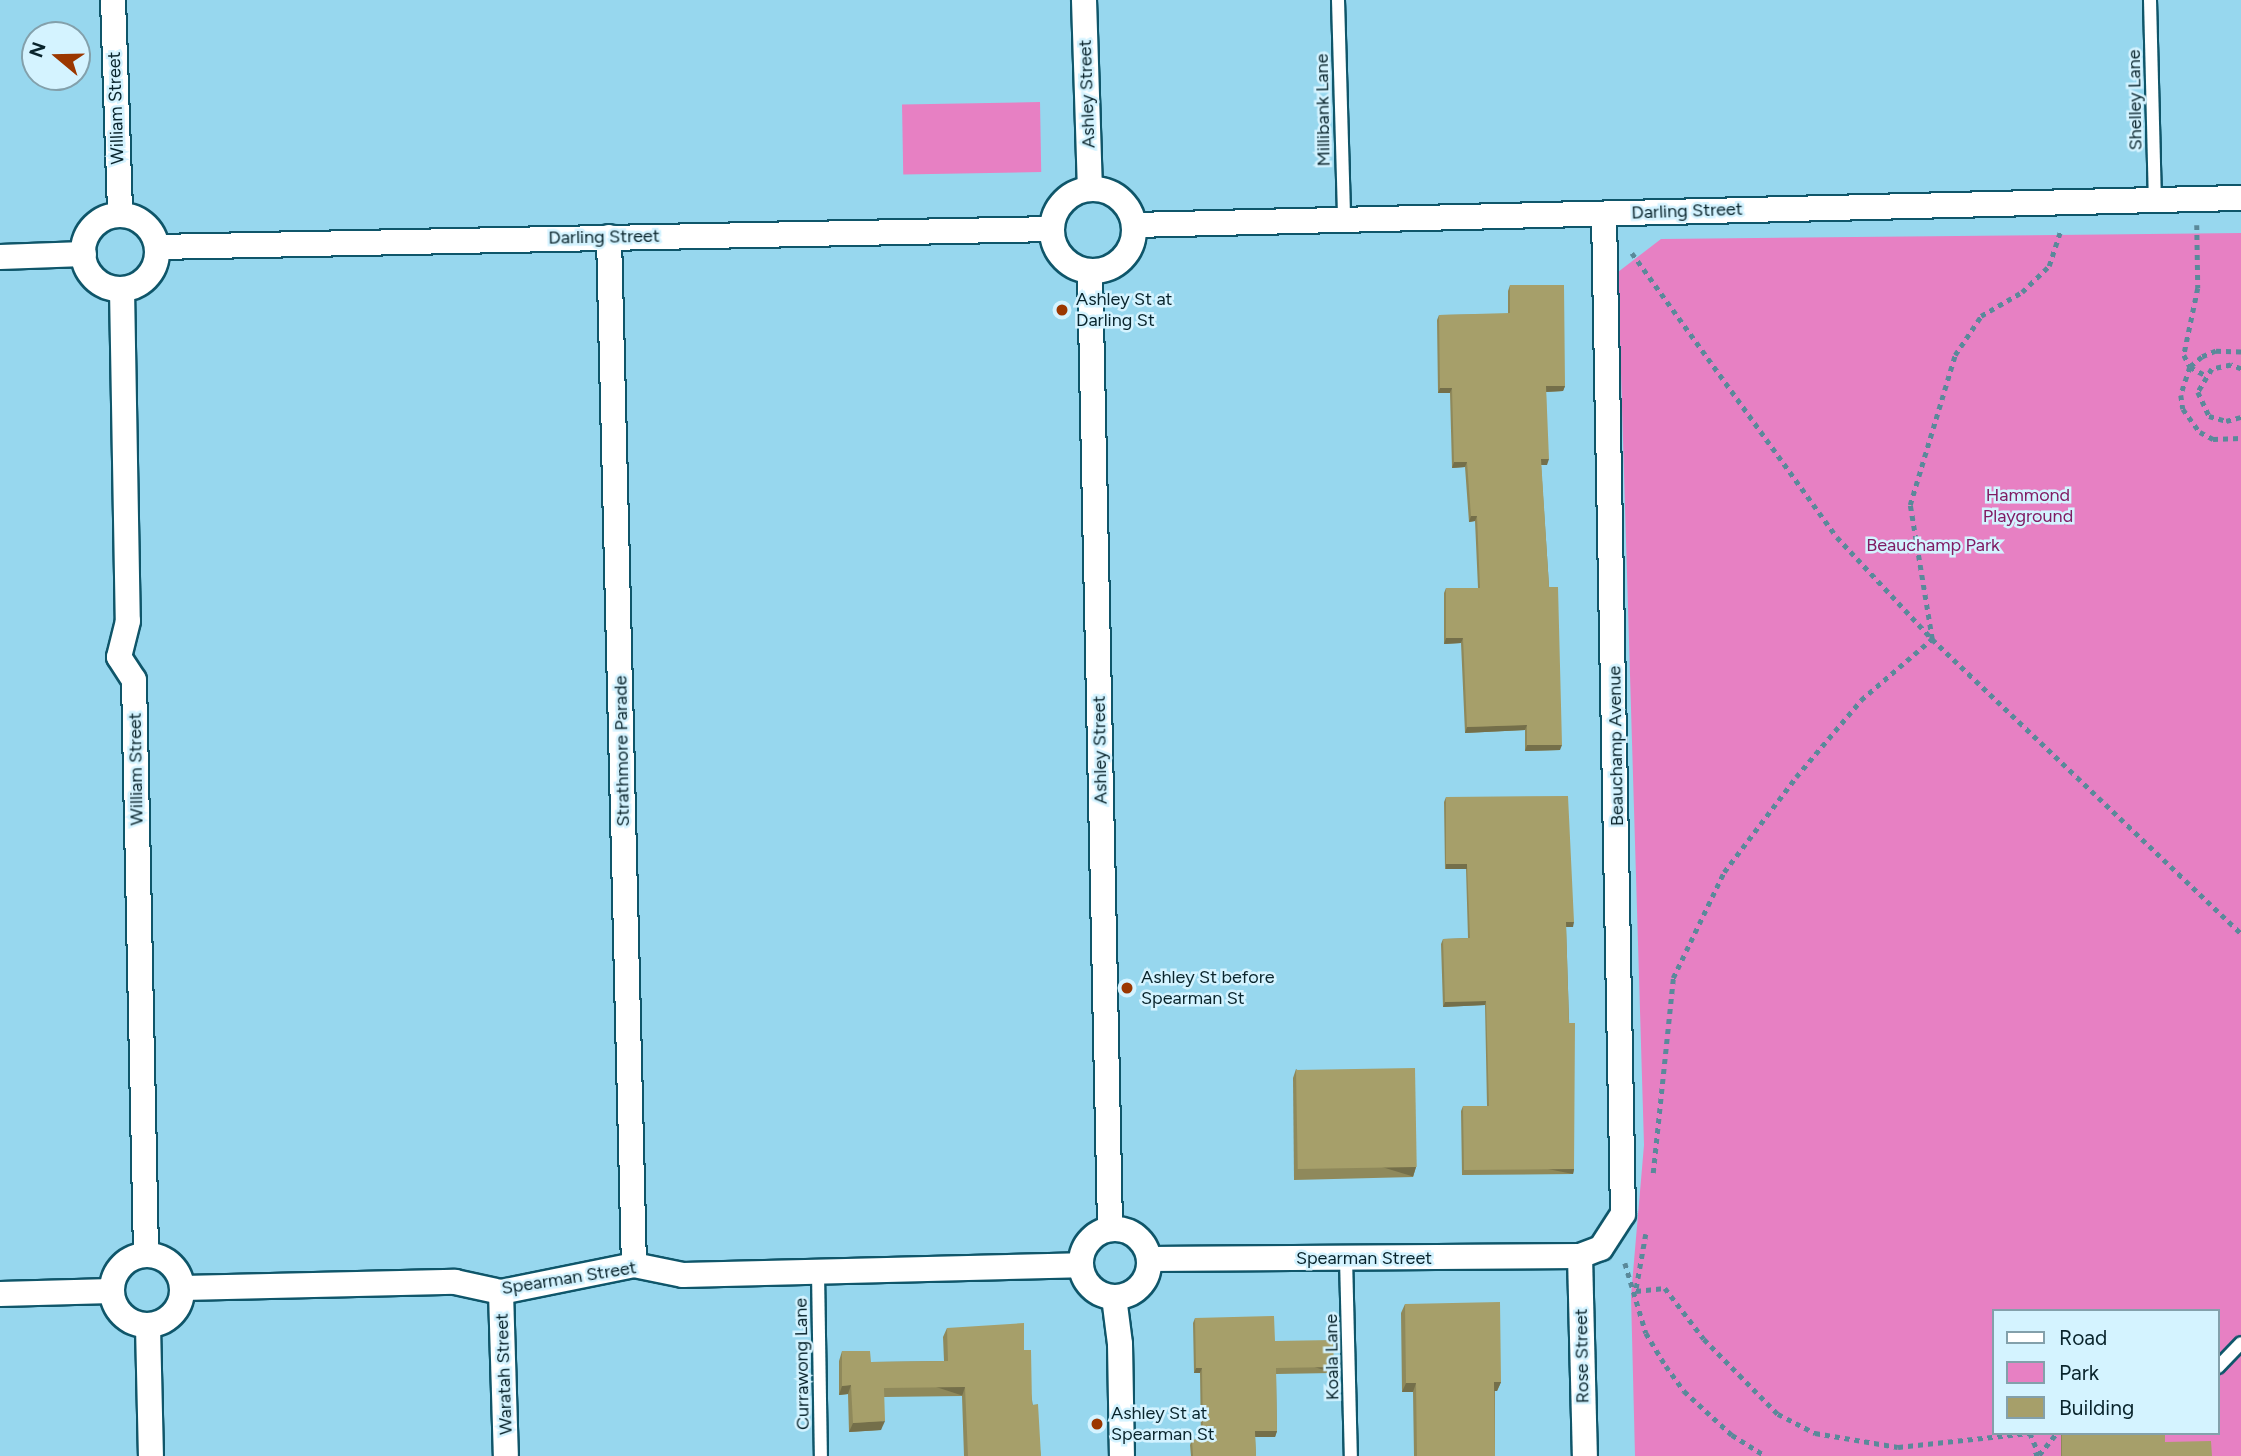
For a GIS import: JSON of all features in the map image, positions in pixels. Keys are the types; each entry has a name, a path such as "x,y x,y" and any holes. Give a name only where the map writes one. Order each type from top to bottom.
{"street":[{"name":"William Street","path":"113,0 120,215"},
{"name":"Ashley Street","path":"1084,0 1090,188"},
{"path":"1090,188 1114,194 1124,202 1133,225 1129,248 1122,258 1113,266 1090,271 1063,258 1052,229 1067,197 1090,188"},
{"name":"Darling Street","path":"1133,225 2241,198"},
{"name":"Beauchamp Avenue","path":"1604,214 1625,1191 1623,1214 1614,1234"},
{"path":"120,215 145,224 157,247 149,276 122,289 100,283 86,266 84,254 90,232 98,223 120,215"},
{"name":"Darling Street","path":"157,247 1052,229"},
{"name":"Strathmore Parade","path":"609,237 634,1265"},
{"path":"0,257 84,254"},
{"name":"Ashley Street","path":"1090,271 1110,1229"},
{"name":"William Street","path":"122,289 128,621 119,657 134,680 146,1254"},
{"path":"1110,1229 1136,1236 1149,1259 1140,1287 1114,1297 1090,1287 1080,1265 1086,1244 1110,1229"},
{"path":"1580,1256 1601,1248 1614,1234"},
{"path":"146,1254 172,1264 183,1288 173,1314 148,1325 127,1319 112,1291 121,1265 146,1254"},
{"name":"Spearman Street","path":"1149,1259 1580,1256"},
{"name":"Rose Street","path":"1580,1256 1584,1456"},
{"name":"Spearman Street","path":"183,1288 455,1282 501,1292 634,1265 683,1275 1080,1265"},
{"path":"0,1294 112,1291"},
{"name":"Waratah Street","path":"501,1292 506,1456"},
{"path":"1114,1297 1120,1344 1122,1456"},
{"path":"148,1325 151,1456"}],"lane":[{"name":"Millibank Lane","path":"1338,0 1343,220"},
{"name":"Shelley Lane","path":"2150,0 2155,200"},
{"name":"Koala Lane","path":"1346,1258 1351,1456"},
{"name":"Currawong Lane","path":"818,1272 821,1456"},
{"path":"2220,1365 2241,1343"}],"path":[{"path":"2197,199 2198,288 2184,355 2190,368 2205,375"},
{"path":"1932,639 1910,505 1955,355 1981,316 2022,292 2049,266 2070,202"},
{"path":"1604,214 1837,537 1932,639 2241,933"},
{"path":"2241,352 2216,351 2190,368 2182,395 2190,422 2213,439 2241,438"},
{"path":"2241,369 2221,366 2205,375 2198,392 2203,409 2217,420 2241,417"},
{"path":"1652,1175 1673,978 1724,872 1861,701 1932,639"},
{"path":"1636,1291 1646,1230"},
{"path":"1614,1234 1636,1291 1646,1333 1684,1391 1732,1435 1766,1456"},
{"path":"1636,1291 1665,1288 1749,1388 1778,1414 1815,1433 1898,1447 2011,1435"},
{"path":"2031,1435 2039,1455"},
{"path":"2033,1456 2039,1455 2055,1435"}],"green space":[{"path":"1040,102 1041,172 903,174 902,104"},
{"name":"Beauchamp Park","path":"2241,233 2241,1456 1635,1456 1631,1296 1644,1145 1618,272 1661,239"}],"building":[{"path":"1510,285 1564,285 1565,386 1546,386 1549,459 1541,459 1549,587 1558,587 1562,745 1527,745 1527,725 1467,727 1463,638 1446,638 1446,588 1480,588 1477,516 1471,516 1467,462 1454,462 1452,388 1440,388 1439,315 1510,313"},
{"path":"1568,796 1574,922 1566,922 1569,1023 1575,1023 1574,1169 1464,1170 1463,1106 1489,1106 1486,1001 1445,1002 1443,939 1470,938 1467,864 1446,864 1446,797"},
{"path":"1415,1068 1417,1167 1298,1169 1296,1070"},
{"path":"1500,1302 1501,1382 1494,1382 1495,1456 1417,1456 1416,1383 1406,1383 1405,1304"},
{"path":"1274,1316 1275,1341 1333,1340 1334,1367 1276,1368 1277,1431 1255,1431 1256,1456 1193,1456 1192,1440 1203,1439 1202,1368 1196,1368 1195,1318"},
{"path":"1024,1323 1024,1350 1031,1350 1032,1405 1038,1404 1041,1456 968,1456 965,1387 884,1388 885,1421 853,1423 851,1385 842,1386 842,1351 870,1351 871,1362 948,1361 947,1328"},
{"path":"2062,1435 2165,1435 2165,1442 2211,1441 2212,1456 2062,1456"}],"place":[{"name":"Ashley St at Darling St","path":"1062,310"},
{"name":"Ashley St before Spearman St","path":"1127,988"},
{"name":"Ashley St at Spearman St","path":"1097,1424"}],"park label":[{"name":"Hammond Playground","path":"2028,506"}]}
